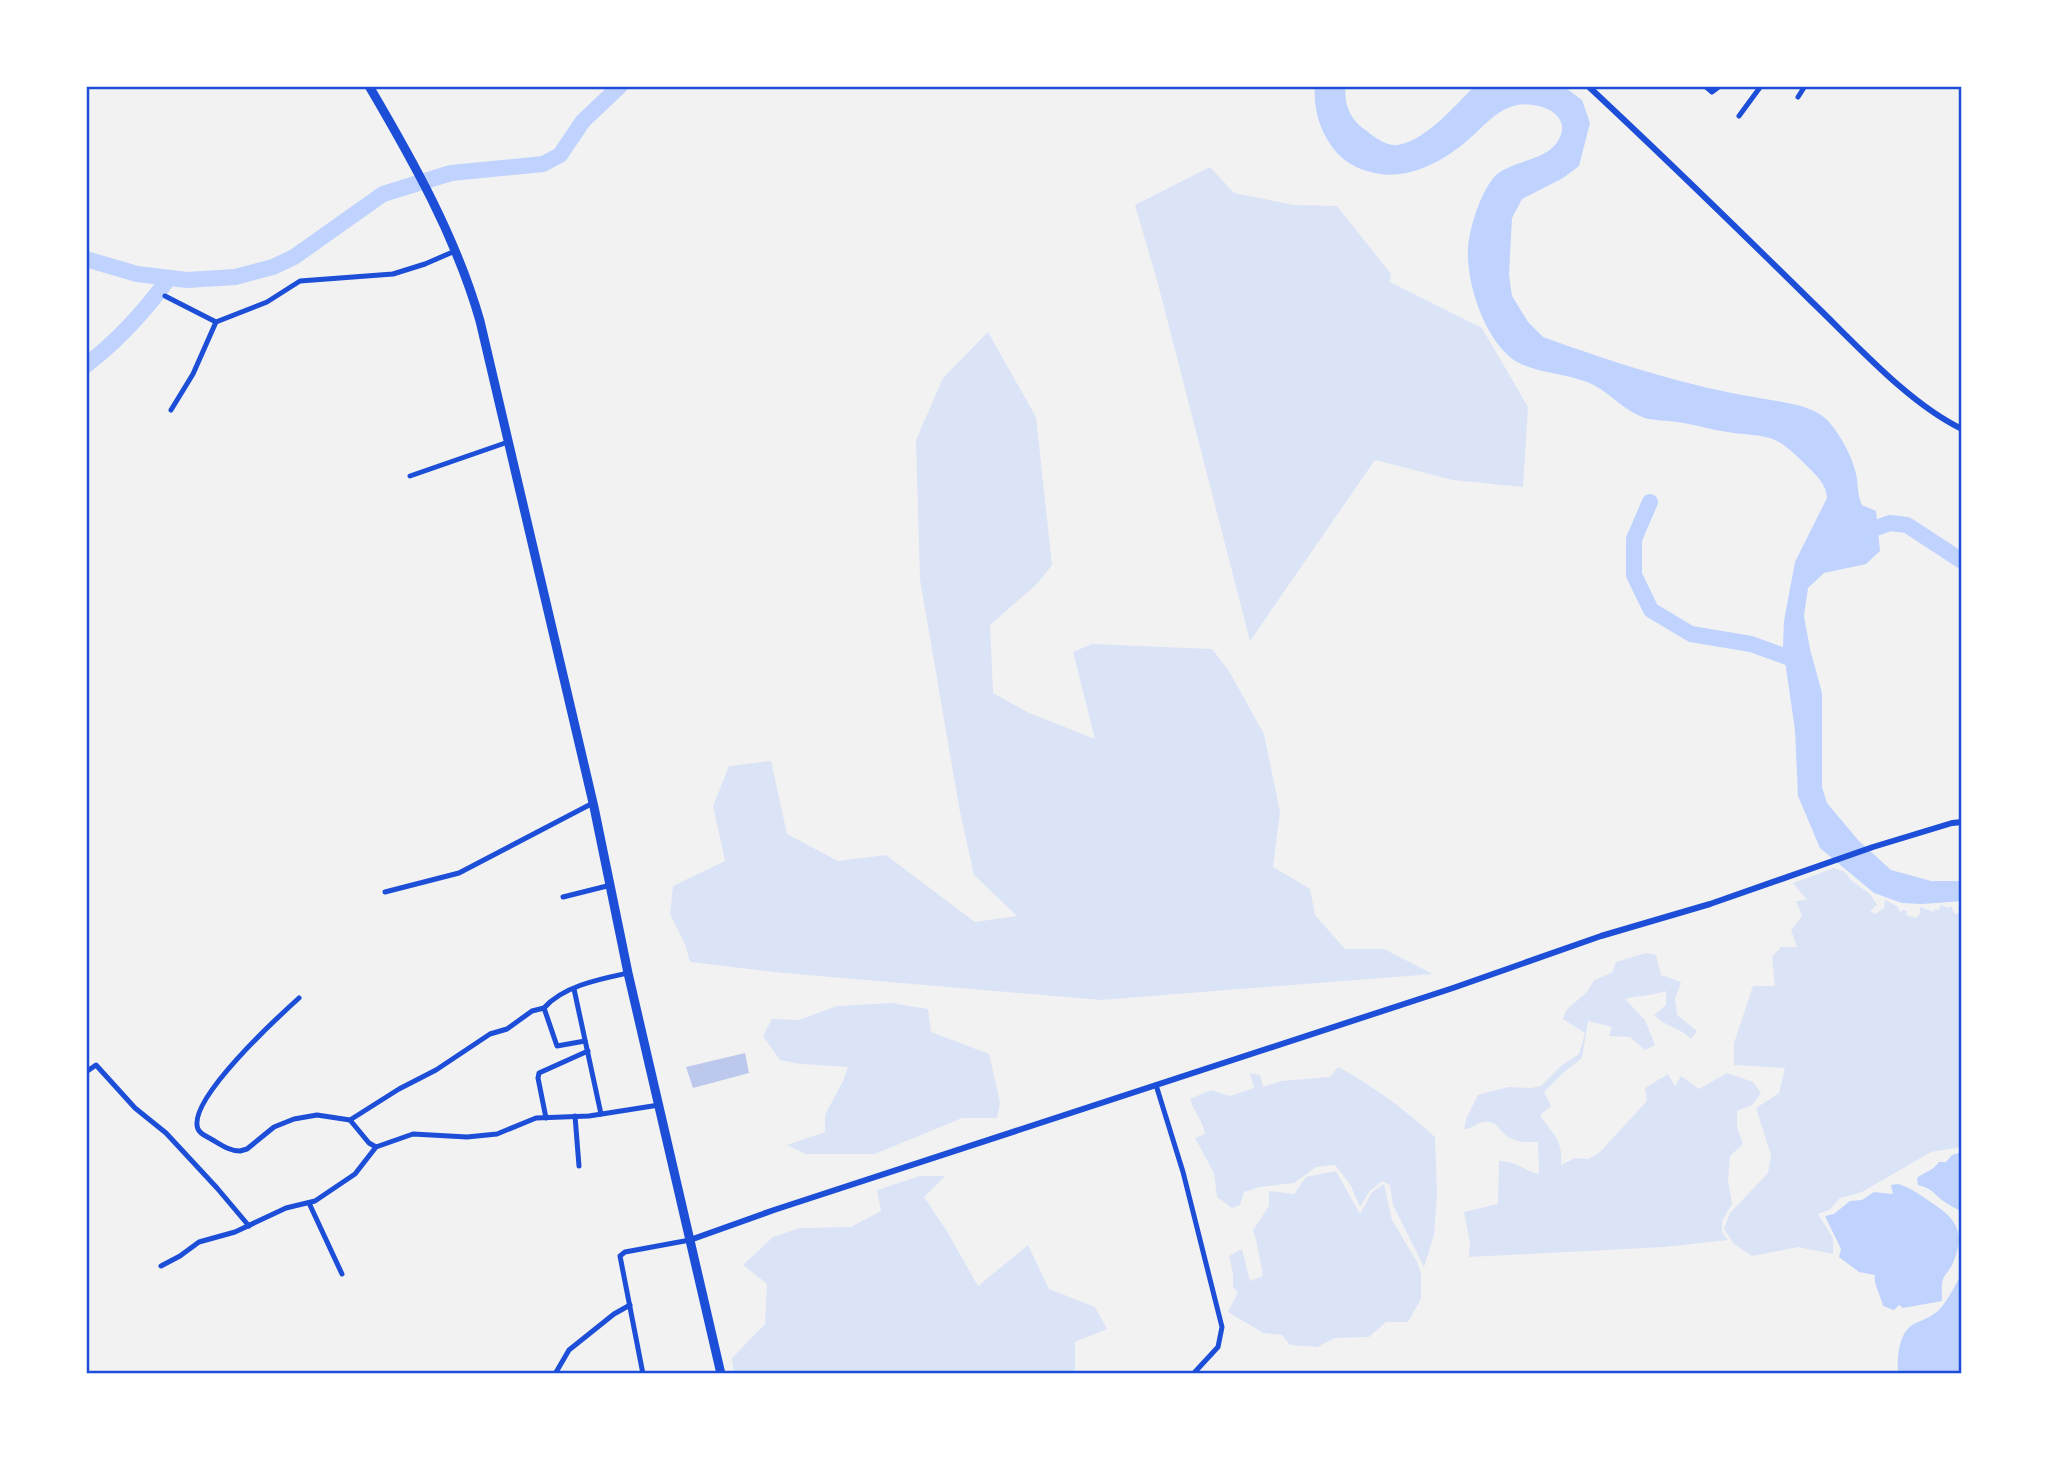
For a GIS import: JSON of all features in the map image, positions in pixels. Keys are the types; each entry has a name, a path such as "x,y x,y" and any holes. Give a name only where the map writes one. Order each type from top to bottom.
{"highway":[{"path":"369,86 400,138 445,226 469,285 480,321 593,803 628,973 722,1374"}],"street":[{"path":"1588,86 1916,400 1962,429"},
{"path":"1705,86 1712,92 1720,86"},
{"path":"1739,116 1761,86"},
{"path":"1798,97 1805,86"},
{"path":"171,410 193,374 216,322 267,302 300,281 393,274 455,251"},
{"path":"165,296 216,322"},
{"path":"410,476 508,442"},
{"path":"385,892 459,873 593,803"},
{"path":"643,1374 621,1254 690,1240 774,1210 1453,988 1601,936 1710,904 1873,847 1962,822"},
{"path":"563,897 611,885"},
{"path":"349,1120 436,1070 490,1034 507,1029 532,1012 544,1008 552,999 603,978 628,973"},
{"path":"573,989 601,1114"},
{"path":"299,998 253,1042 217,1083 200,1110 197,1127 201,1133 233,1151 240,1151 274,1127 294,1119 317,1115 349,1120 369,1143 376,1147"},
{"path":"544,1008 557,1046 585,1041"},
{"path":"546,1118 539,1073 587,1051"},
{"path":"86,1072 96,1065 135,1108 166,1133 249,1226"},
{"path":"1156,1085 1183,1172 1222,1327 1218,1347 1193,1374"},
{"path":"161,1266 199,1242 235,1232 286,1208 309,1203 355,1174 376,1147 413,1134 467,1137 497,1134 527,1121 659,1105"},
{"path":"575,1116 579,1167"},
{"path":"309,1203 342,1274"},
{"path":"555,1374 569,1350 614,1314 630,1305"}],"shaded area":[{"path":"1210,167 1234,193 1294,205 1337,206 1391,274 1390,282 1482,328 1528,407 1523,487 1453,480 1375,460 1250,641 1135,205"},
{"path":"988,332 1036,417 1052,565 1038,583 990,625 993,693 1027,712 1095,739 1073,652 1092,644 1212,649 1229,671 1264,734 1280,812 1273,867 1310,889 1315,915 1345,949 1384,949 1433,974 1101,1000 784,973 690,962 685,944 670,914 673,886 725,861 713,806 729,766 771,761 787,834 838,861 886,855 975,922 1017,916 974,875 960,812 920,580 916,440 943,378"},
{"path":"1834,868 1845,872 1870,894 1877,905 1870,911 1875,914 1884,908 1885,900 1897,906 1900,912 1907,911 1906,915 1916,918 1920,914 1920,907 1934,912 1934,909 1938,910 1941,905 1948,908 1951,906 1955,914 1962,913 1962,1147 1931,1152 1862,1192 1840,1198 1829,1210 1818,1214 1833,1238 1833,1254 1798,1247 1752,1256 1734,1244 1724,1229 1730,1213 1768,1173 1771,1155 1756,1108 1779,1093 1785,1068 1734,1065 1734,1043 1753,986 1775,986 1772,957 1781,947 1797,947 1791,930 1802,916 1796,901 1807,900 1793,883"},
{"path":"1646,953 1656,955 1661,975 1681,982 1675,999 1677,1015 1697,1031 1691,1039 1654,1015 1666,1005 1666,991 1625,999 1645,1020 1655,1045 1645,1050 1630,1037 1609,1036 1612,1027 1588,1021 1582,1058 1544,1092 1551,1106 1540,1115 1559,1143 1561,1165 1575,1158 1588,1159 1599,1153 1647,1101 1645,1088 1668,1074 1675,1086 1681,1076 1699,1089 1727,1073 1753,1082 1761,1093 1752,1105 1737,1111 1737,1127 1743,1144 1730,1156 1728,1180 1732,1204 1722,1221 1722,1232 1728,1240 1664,1247 1469,1257 1470,1243 1464,1212 1498,1204 1499,1161 1510,1162 1539,1174 1538,1142 1513,1140 1489,1122 1464,1129 1478,1095 1508,1087 1541,1086 1562,1065 1579,1054 1585,1033 1563,1019 1566,1010 1587,992 1594,980 1612,973 1616,962"},
{"path":"891,1003 928,1009 931,1032 989,1054 1000,1102 997,1118 962,1118 875,1154 806,1154 787,1145 825,1132 825,1115 848,1067 780,1060 763,1036 772,1019 799,1020 837,1006"},
{"path":"1338,1067 1389,1099 1435,1137 1437,1193 1434,1235 1424,1267 1393,1205 1390,1185 1382,1181 1369,1192 1360,1207 1350,1184 1335,1165 1316,1167 1294,1183 1244,1192 1240,1205 1232,1208 1217,1197 1214,1173 1195,1138 1205,1134 1190,1099 1211,1090 1230,1096 1254,1088 1250,1073 1260,1075 1263,1087 1281,1081 1330,1077"},
{"path":"1336,1171 1360,1214 1372,1192 1384,1184 1392,1220 1421,1273 1421,1299 1408,1322 1386,1322 1369,1337 1335,1338 1317,1347 1290,1345 1282,1335 1263,1333 1228,1312 1238,1292 1233,1287 1229,1256 1242,1249 1250,1281 1263,1276 1253,1230 1269,1206 1269,1191 1294,1194 1306,1177"},
{"path":"920,1176 945,1176 924,1197 978,1286 1028,1245 1049,1289 1095,1307 1107,1329 1075,1342 1075,1374 734,1374 732,1358 765,1324 767,1284 743,1265 773,1237 800,1228 851,1227 881,1211 877,1190"}],"water":[{"path":"1315,86 1346,86 1351,115 1375,137 1393,145 1408,142 1429,130 1475,86 1563,86 1582,100 1590,123 1579,166 1563,178 1522,199 1512,218 1509,275 1512,296 1528,322 1543,337 1680,381 1799,406 1823,416 1834,428 1853,464 1862,505 1876,511 1880,551 1866,564 1824,573 1808,588 1804,616 1822,693 1822,787 1827,803 1858,840 1891,870 1931,881 1962,881 1962,901 1902,903 1874,893 1820,848 1798,796 1795,730 1783,647 1784,621 1795,562 1827,498 1818,477 1793,452 1775,440 1645,418 1587,382 1521,364 1509,356 1489,330 1475,297 1468,264 1473,221 1485,190 1496,175 1547,152 1554,146 1562,132 1557,116 1540,106 1512,106 1494,116 1444,158 1424,168 1402,174 1380,174 1352,165 1332,147 1319,122"},
{"path":"1962,1152 1962,1212 1944,1202 1930,1189 1918,1185 1917,1178 1939,1162 1946,1162 1952,1155"},
{"path":"1898,1184 1917,1193 1950,1217 1959,1238 1956,1255 1943,1279 1942,1301 1903,1308 1899,1305 1894,1310 1883,1306 1875,1275 1859,1272 1839,1257 1841,1249 1825,1216 1834,1214 1850,1201 1862,1200 1874,1192 1893,1194 1891,1185"},
{"path":"1962,1273 1962,1374 1898,1374 1898,1354 1905,1333 1914,1324 1938,1311"}],"building":[{"path":"745,1053 749,1073 693,1088 686,1067"}],"waterway":[{"path":"86,259 137,274 187,280 235,277 273,267 294,257 383,194 451,173 543,164 560,155 583,121 620,86"},
{"path":"86,365 110,346 131,324 169,278"},
{"path":"1650,502 1634,539 1634,575 1651,610 1691,634 1751,644 1801,664"},
{"path":"1859,534 1890,523 1907,525 1962,561"}]}
